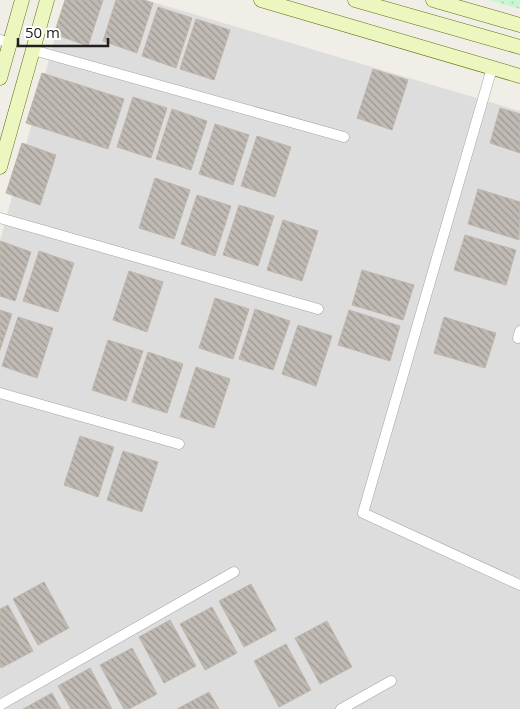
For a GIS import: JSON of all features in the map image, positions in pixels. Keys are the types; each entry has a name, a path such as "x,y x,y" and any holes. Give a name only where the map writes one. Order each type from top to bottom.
{"main road":[{"path":"0,78 5,42 22,0"},
{"path":"0,168 47,0"},
{"path":"261,0 520,76"},
{"path":"355,0 520,47"},
{"path":"433,0 520,25"}],"street":[{"path":"33,50 344,138"},
{"path":"492,68 363,513 520,585"},
{"path":"0,218 318,309"},
{"path":"0,393 178,444"},
{"path":"0,705 234,572"},
{"path":"341,709 391,681"}],"shaded area":[{"path":"65,0 146,0 520,111 520,709 0,709 0,241"}],"green space":[{"path":"489,0 520,0 520,9"}],"building":[{"path":"65,0 103,0 88,46 54,34"},
{"path":"116,0 144,0 153,3 137,53 103,41"},
{"path":"158,7 192,18 176,68 142,56"},
{"path":"196,19 230,30 214,80 180,69"},
{"path":"373,69 408,80 392,130 357,118"},
{"path":"42,73 124,99 108,149 26,123"},
{"path":"133,97 167,108 151,158 117,147"},
{"path":"500,108 520,114 520,153 490,143"},
{"path":"172,109 207,121 191,170 156,159"},
{"path":"215,124 249,135 233,185 199,174"},
{"path":"257,136 291,147 275,197 241,186"},
{"path":"22,143 56,155 40,205 6,193"},
{"path":"155,178 190,190 174,239 139,228"},
{"path":"478,189 520,202 519,240 468,224"},
{"path":"197,195 231,206 215,256 181,244"},
{"path":"239,205 274,216 258,266 223,255"},
{"path":"283,220 318,231 302,281 267,270"},
{"path":"465,235 516,250 506,285 454,270"},
{"path":"0,241 31,252 15,301 0,296"},
{"path":"39,251 74,263 58,312 23,301"},
{"path":"362,270 414,285 403,320 352,305"},
{"path":"129,271 163,282 147,332 113,320"},
{"path":"215,298 249,309 233,359 199,348"},
{"path":"255,309 290,321 273,370 239,359"},
{"path":"0,310 12,314 0,350"},
{"path":"349,310 400,326 390,361 338,345"},
{"path":"18,317 53,328 37,378 2,366"},
{"path":"444,317 496,333 485,368 434,353"},
{"path":"298,325 332,336 316,386 282,374"},
{"path":"108,340 143,351 126,401 92,390"},
{"path":"148,352 183,364 167,413 132,402"},
{"path":"196,367 230,379 214,428 180,417"},
{"path":"80,436 114,447 98,497 64,485"},
{"path":"123,451 158,462 142,512 107,500"},
{"path":"44,582 69,628 38,645 13,599"},
{"path":"251,584 276,630 244,647 219,601"},
{"path":"8,605 33,651 1,668 0,609"},
{"path":"212,607 237,653 205,670 180,624"},
{"path":"170,620 196,666 164,683 139,637"},
{"path":"327,621 352,667 320,684 295,638"},
{"path":"286,644 311,690 279,707 254,661"},
{"path":"132,648 157,694 129,709 124,709 100,665"},
{"path":"90,668 112,709 71,709 58,686"},
{"path":"209,692 219,709 177,709"},
{"path":"52,693 61,709 23,709"}]}
